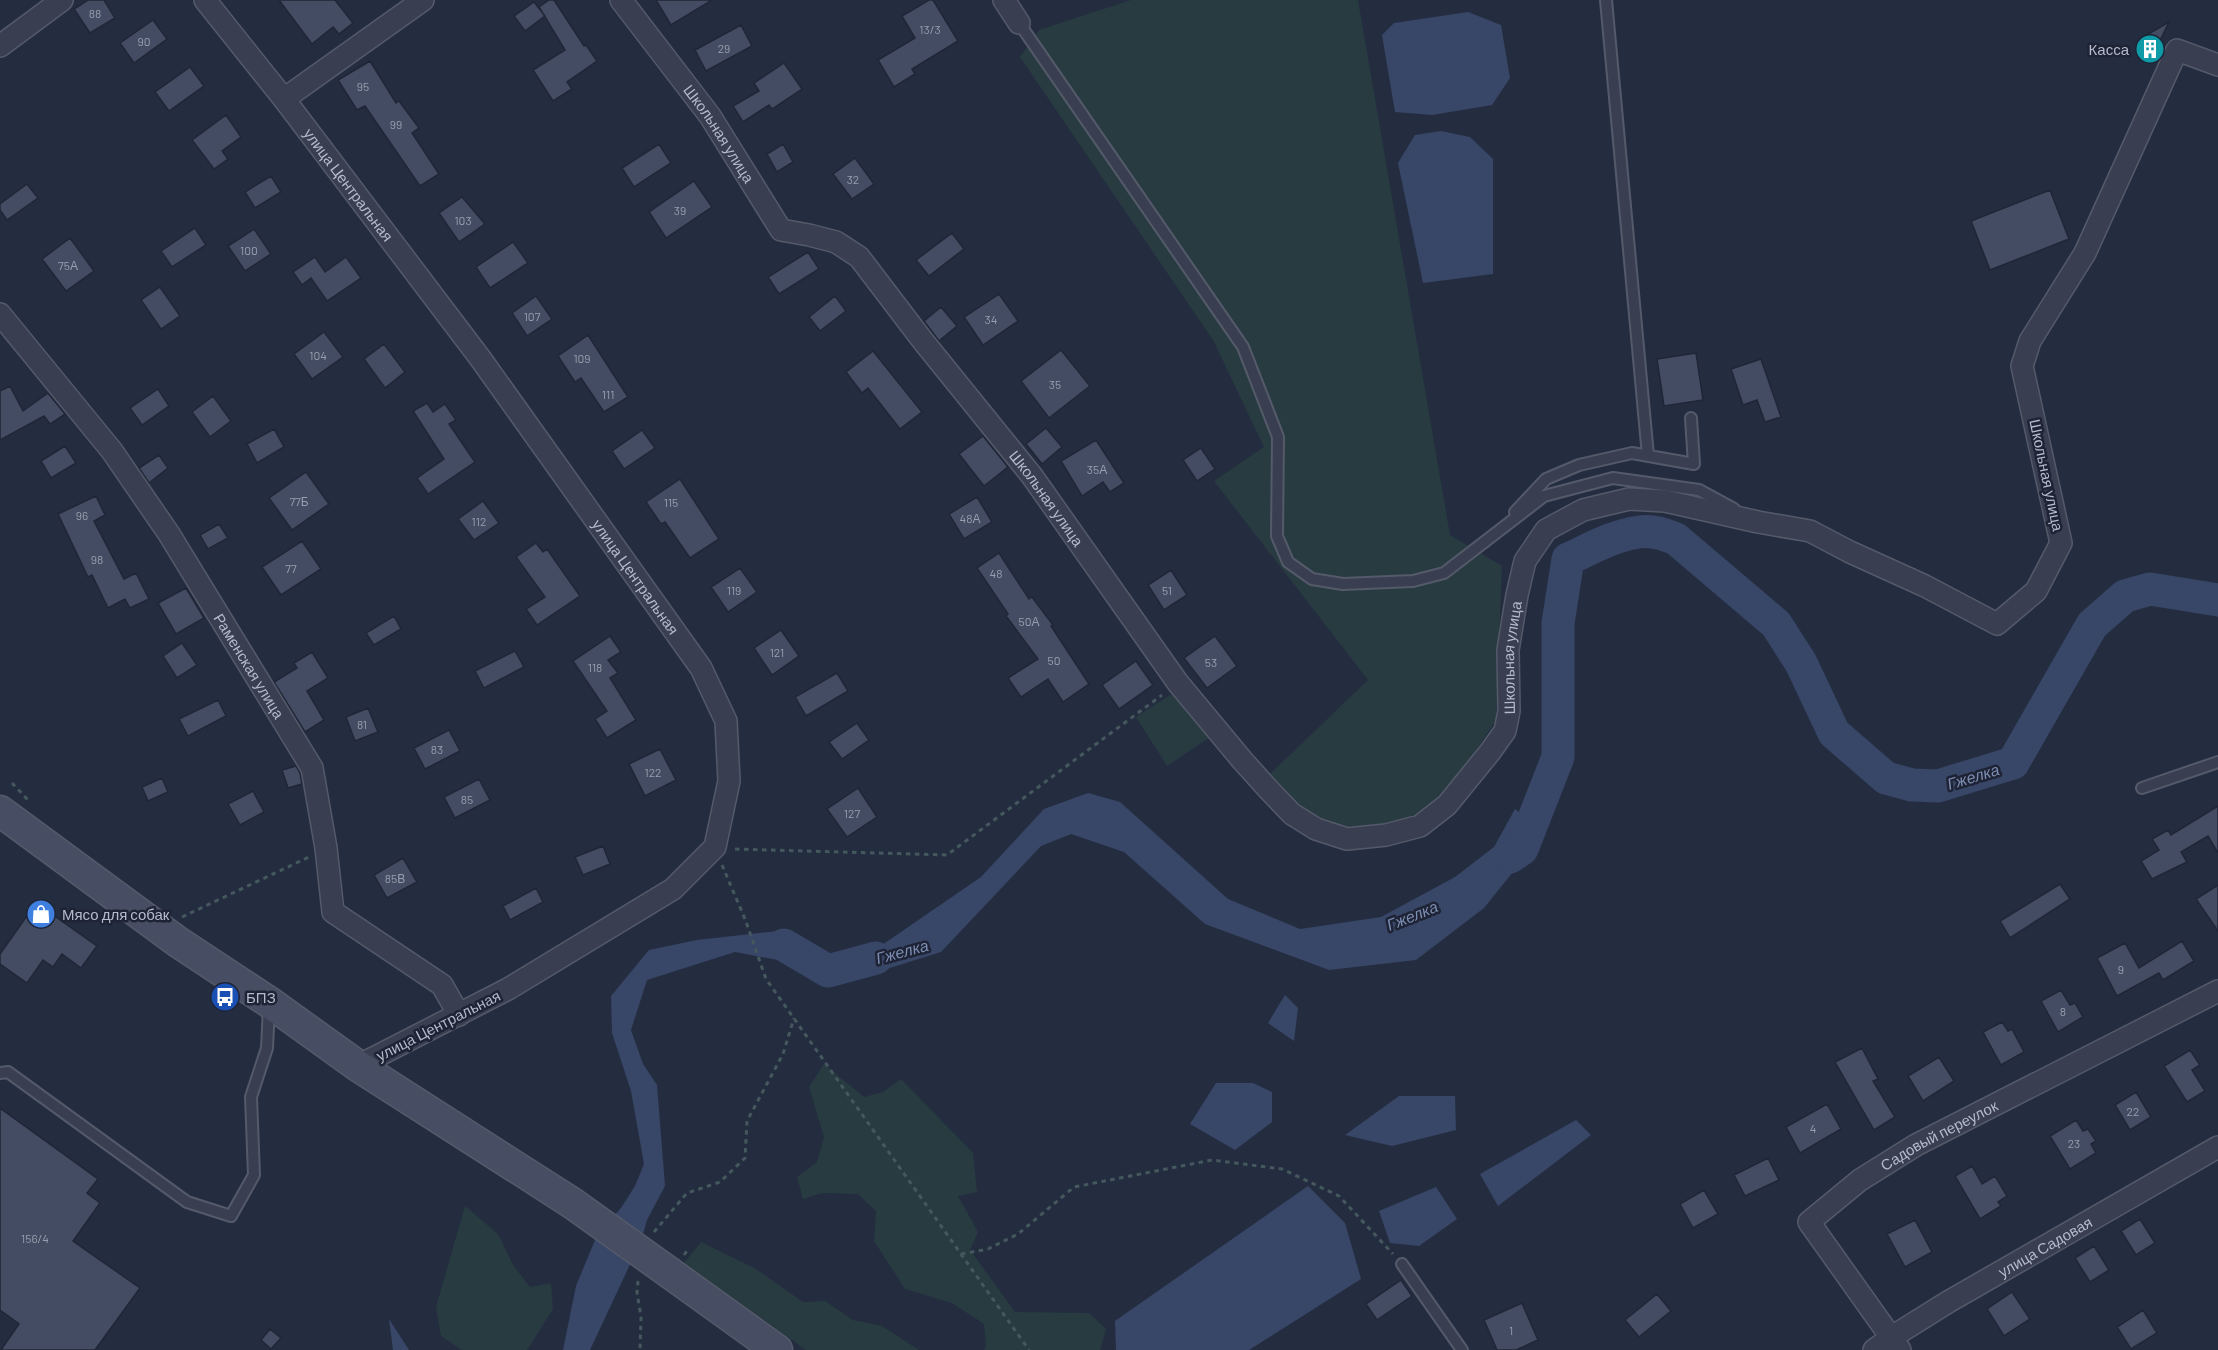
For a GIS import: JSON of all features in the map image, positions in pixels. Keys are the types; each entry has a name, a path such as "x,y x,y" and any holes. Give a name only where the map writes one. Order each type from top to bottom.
{"main road":[{"path":"3,819 358,1066 572,1203 777,1350"}],"street":[{"path":"0,46 62,0"},
{"name":"улица Центральная","path":"205,0 284,99 480,358 701,668 726,721 729,781 715,847 673,889 508,989 358,1066"},
{"path":"284,99 423,0"},
{"name":"Школьная улица","path":"621,0 710,116 781,230 836,243 859,257 923,341 1032,476 1178,683 1242,760 1292,814 1316,829 1347,839 1386,836 1420,826 1447,805 1490,753 1505,730 1509,711 1508,650 1525,561 1546,530 1583,510 1629,499 1665,501 1810,531 1925,586 1996,624 2036,591 2061,543 2022,366 2030,341 2085,254 2177,50 2218,65"},
{"path":"1004,0 1019,23"},
{"name":"Раменская улица","path":"0,314 112,450 169,534 312,768 326,848 333,912 442,985 459,1016"},
{"name":"Садовый переулок","path":"1896,1343 1809,1222 1860,1180 1916,1145 2218,991"},
{"name":"улица Садовая","path":"1874,1350 1896,1343 2218,1147"}],"lane":[{"path":"1606,0 1648,456"},
{"path":"1019,23 1243,347 1278,437 1277,536 1288,562 1312,579 1343,584 1413,581 1444,573 1544,496 1613,478 1699,490 1758,522"},
{"path":"1487,540 1546,480 1579,465 1632,453 1694,464 1691,418"},
{"path":"2142,788 2218,762"},
{"path":"0,1073 8,1072 187,1202 231,1216 254,1175 251,1097 267,1048 269,1002"},
{"path":"1402,1264 1462,1350"}],"path":[{"path":"1029,1350 766,979 745,919 715,847 947,855 1178,683"},
{"path":"174,921 326,848"},
{"path":"650,1240 653,1233 687,1193 720,1182 745,1158 747,1121 783,1054 794,1018"},
{"path":"961,1254 988,1249 1018,1234 1074,1187 1212,1160 1282,1170 1339,1196 1402,1264"},
{"path":"638,1277 637,1292 641,1317 640,1350"}],"shaded area":[{"path":"1131,0 1358,0 1450,535 1502,566 1496,720 1444,799 1396,832 1316,822 1270,774 1368,680 1214,481 1264,447 1213,340 1020,57 1039,30"},
{"path":"1186,685 1219,731 1167,766 1136,717"},
{"path":"824,1064 864,1097 883,1092 901,1079 973,1153 977,1192 958,1196 978,1232 970,1250 1015,1312 1089,1313 1106,1329 1100,1350 984,1350 986,1347 984,1324 952,1303 905,1289 874,1241 876,1211 858,1194 822,1193 803,1199 797,1177 817,1162 824,1137 809,1087"},
{"path":"465,1206 498,1234 513,1265 530,1287 551,1283 553,1309 527,1350 462,1350 441,1336 436,1307"},
{"path":"701,1242 756,1269 803,1302 825,1301 853,1320 882,1326 919,1350 806,1350 684,1263"}],"water":[{"path":"1468,12 1501,25 1510,78 1492,105 1432,115 1395,112 1382,35 1394,23"},
{"path":"1441,131 1470,137 1493,159 1493,274 1423,283 1398,163 1415,135"},
{"path":"1088,793 1120,802 1228,899 1300,929 1381,917 1455,877 1494,847 1515,809 1545,832 1484,908 1416,960 1329,970 1205,924 1124,852 1071,834 1041,846 941,952 864,976 735,952 647,980 631,1030 643,1064 657,1085 665,1186 647,1220 641,1241 590,1350 563,1350 576,1286 598,1233 621,1208 635,1186 644,1164 631,1091 612,1033 611,996 649,950 697,940 778,931 817,963 882,945 981,877 1044,809"},
{"path":"1285,995 1298,1008 1294,1041 1268,1023"},
{"path":"1216,1083 1253,1083 1272,1092 1272,1122 1235,1150 1190,1124"},
{"path":"1399,1096 1455,1096 1456,1130 1392,1146 1345,1135"},
{"path":"1576,1120 1591,1135 1498,1206 1480,1174"},
{"path":"1308,1186 1345,1223 1361,1279 1249,1350 1116,1350 1115,1321"},
{"path":"1436,1187 1457,1219 1419,1246 1390,1243 1379,1211"},
{"path":"389,1319 409,1350 393,1350"}],"building":[{"path":"88,0 104,0 115,18 90,33 74,9"},
{"path":"279,0 335,0 353,23 339,34 333,27 312,44"},
{"path":"549,0 554,0 584,46 586,45 597,61 567,82 572,89 553,101 533,70 565,50 539,7"},
{"path":"656,0 712,0 671,25"},
{"path":"929,0 933,0 958,41 912,69 915,74 894,87 878,60 915,38 902,16"},
{"path":"534,2 545,16 525,31 514,16"},
{"path":"153,20 167,39 134,63 120,43"},
{"name":"Касса","path":"2169,22 2151,59 2138,40"},
{"path":"741,25 752,46 706,71 695,50"},
{"path":"370,61 396,103 399,101 419,128 412,133 439,174 420,186 365,106 357,110 338,80"},
{"path":"784,63 802,89 772,109 769,105 743,122 733,106 759,91 754,83"},
{"path":"190,67 204,86 169,111 155,92"},
{"path":"226,115 241,137 222,151 228,159 214,169 192,140"},
{"path":"659,144 671,163 634,187 622,168"},
{"path":"783,144 793,162 777,172 767,154"},
{"path":"855,158 874,184 852,199 833,174"},
{"path":"271,176 281,192 255,208 245,192"},
{"path":"694,181 712,207 666,238 649,212"},
{"path":"27,184 38,198 7,220 0,210 0,204"},
{"path":"2050,190 2069,239 1990,270 1971,221"},
{"path":"462,197 485,224 459,242 439,213"},
{"path":"195,228 206,245 172,267 161,251"},
{"path":"254,229 271,254 245,271 228,246"},
{"path":"952,233 964,249 929,276 916,260"},
{"path":"70,238 94,271 66,291 42,259"},
{"path":"513,242 528,263 490,288 476,267"},
{"path":"808,252 819,269 779,294 768,277"},
{"path":"315,257 325,272 346,257 361,278 327,301 311,278 302,285 293,272"},
{"path":"160,287 180,316 161,329 141,300"},
{"path":"999,294 1018,321 983,345 964,317"},
{"path":"536,296 552,319 527,336 512,313"},
{"path":"835,296 846,311 820,331 809,317"},
{"path":"941,307 957,326 939,341 924,321"},
{"path":"324,332 343,357 312,379 294,354"},
{"path":"588,335 628,397 604,412 581,378 575,382 558,356"},
{"path":"384,344 405,372 385,388 364,359"},
{"path":"1061,350 1090,386 1049,418 1021,381"},
{"path":"873,351 922,412 900,429 868,388 862,393 846,372"},
{"path":"1696,353 1703,400 1664,406 1657,359"},
{"path":"1761,359 1781,417 1765,422 1757,400 1743,405 1731,369"},
{"path":"10,386 23,411 48,393 65,414 50,424 44,416 0,440 0,391"},
{"path":"158,389 169,406 142,425 130,408"},
{"path":"213,396 231,421 210,437 192,412"},
{"path":"427,403 433,412 445,404 456,420 449,424 475,462 428,494 417,478 444,459 413,411"},
{"path":"1046,428 1062,447 1042,464 1026,444"},
{"path":"274,429 284,447 257,463 247,444"},
{"path":"642,430 655,448 624,469 612,451"},
{"path":"983,436 1008,467 984,486 959,454"},
{"path":"1096,440 1124,483 1110,492 1103,482 1082,496 1061,461"},
{"path":"65,446 76,463 51,478 41,461"},
{"path":"1201,448 1215,469 1197,481 1183,460"},
{"path":"159,455 168,468 149,483 139,468"},
{"path":"306,472 329,504 292,530 269,498"},
{"path":"680,479 719,539 690,558 665,522 661,524 646,502"},
{"path":"96,496 105,515 94,521 124,579 136,573 149,599 130,608 125,599 108,608 92,575 88,577 58,514"},
{"path":"977,497 992,522 964,539 949,514"},
{"path":"483,501 499,523 474,540 458,519"},
{"path":"219,524 228,538 208,549 200,535"},
{"path":"302,541 321,569 281,595 262,567"},
{"path":"536,543 543,552 547,549 580,596 537,625 526,609 545,597 516,557"},
{"path":"999,553 1029,599 1032,597 1053,625 1051,626 1089,684 1063,702 1048,679 1021,697 1008,678 1038,659 1006,616 1008,614 977,568"},
{"path":"740,568 757,592 728,612 711,587"},
{"path":"1171,570 1187,595 1164,610 1148,585"},
{"path":"186,588 204,618 176,634 158,603"},
{"path":"394,616 401,629 374,645 366,633"},
{"path":"781,630 799,656 772,675 754,648"},
{"path":"610,636 621,652 608,660 618,673 610,678 636,720 607,738 595,719 607,711 573,661"},
{"path":"1215,636 1237,666 1207,688 1184,658"},
{"path":"182,643 197,665 177,678 163,656"},
{"path":"515,651 524,667 484,688 475,671"},
{"path":"312,652 328,678 307,691 324,720 305,732 274,682 297,668 294,663"},
{"path":"1136,661 1153,685 1119,709 1102,685"},
{"path":"837,673 848,691 806,716 795,697"},
{"path":"218,700 226,716 188,736 179,719"},
{"path":"368,708 378,732 355,741 346,717"},
{"path":"857,723 869,740 842,759 829,742"},
{"path":"449,730 460,751 425,769 414,748"},
{"path":"660,749 676,780 645,796 629,764"},
{"path":"296,766 302,784 288,788 282,770"},
{"path":"162,778 168,792 148,801 142,787"},
{"path":"479,779 490,800 455,818 444,797"},
{"path":"858,788 877,817 847,837 827,809"},
{"path":"253,791 264,812 240,825 228,804"},
{"path":"2218,806 2218,853 2208,836 2181,852 2187,862 2152,879 2141,861 2159,850 2152,839 2168,830 2171,835"},
{"path":"603,846 610,864 583,875 575,857"},
{"path":"403,858 417,882 387,898 374,875"},
{"path":"2060,884 2070,899 2010,938 2000,921"},
{"path":"2218,885 2218,931 2196,899"},
{"path":"536,888 543,902 510,920 503,906"},
{"path":"36,903 97,946 81,968 62,954 53,967 43,960 27,983 0,964 0,954"},
{"path":"2182,941 2194,961 2163,980 2159,973 2117,996 2097,958 2125,943 2139,968"},
{"path":"2061,990 2070,1005 2075,1003 2083,1017 2058,1032 2041,1001"},
{"path":"2002,1022 2008,1031 2012,1029 2024,1052 2001,1065 1983,1032"},
{"path":"1862,1048 1878,1079 1873,1081 1895,1117 1874,1130 1835,1062"},
{"path":"2190,1050 2200,1065 2192,1070 2205,1091 2187,1102 2164,1066"},
{"path":"1939,1057 1954,1081 1923,1101 1908,1076"},
{"path":"2136,1092 2151,1117 2130,1130 2115,1105"},
{"path":"1827,1104 1841,1129 1800,1153 1786,1127"},
{"path":"0,1108 98,1179 87,1193 100,1203 73,1241 140,1288 95,1350 1,1350 19,1324 0,1310"},
{"path":"2076,1120 2083,1131 2088,1129 2096,1141 2091,1144 2096,1153 2070,1169 2050,1136"},
{"path":"1768,1158 1779,1180 1745,1196 1734,1175"},
{"path":"1972,1166 1982,1184 1995,1176 2007,1196 1998,1202 2001,1206 1980,1219 1955,1176"},
{"path":"1704,1190 1718,1214 1693,1228 1680,1204"},
{"path":"2140,1219 2155,1243 2136,1255 2121,1231"},
{"path":"1915,1220 1932,1252 1905,1267 1887,1234"},
{"path":"2094,1246 2109,1270 2090,1282 2075,1258"},
{"path":"1401,1280 1412,1296 1377,1320 1366,1304"},
{"path":"2012,1292 2030,1319 2004,1336 1987,1309"},
{"path":"1657,1294 1671,1311 1639,1337 1625,1320"},
{"path":"1522,1303 1538,1340 1516,1350 1497,1350 1484,1320"},
{"path":"2143,1310 2157,1333 2131,1349 2117,1327"},
{"path":"270,1329 281,1338 271,1349 261,1340"}],"waterway":[{"name":"Гжелка","path":"1510,857 1522,849 1558,757 1558,623 1568,559 1612,539 1644,532 1658,533 1676,539 1776,624 1801,663 1834,733 1886,778 1912,785 1938,786 2013,763 2092,625 2125,596 2150,589 2218,600"},
{"name":"Гжелка","path":"784,945 828,971 876,958"}],"place":[{"name":"Касса","path":"2150,49"},
{"name":"Мясо для собак","path":"41,914"},
{"name":"БПЗ","path":"225,997"}]}
